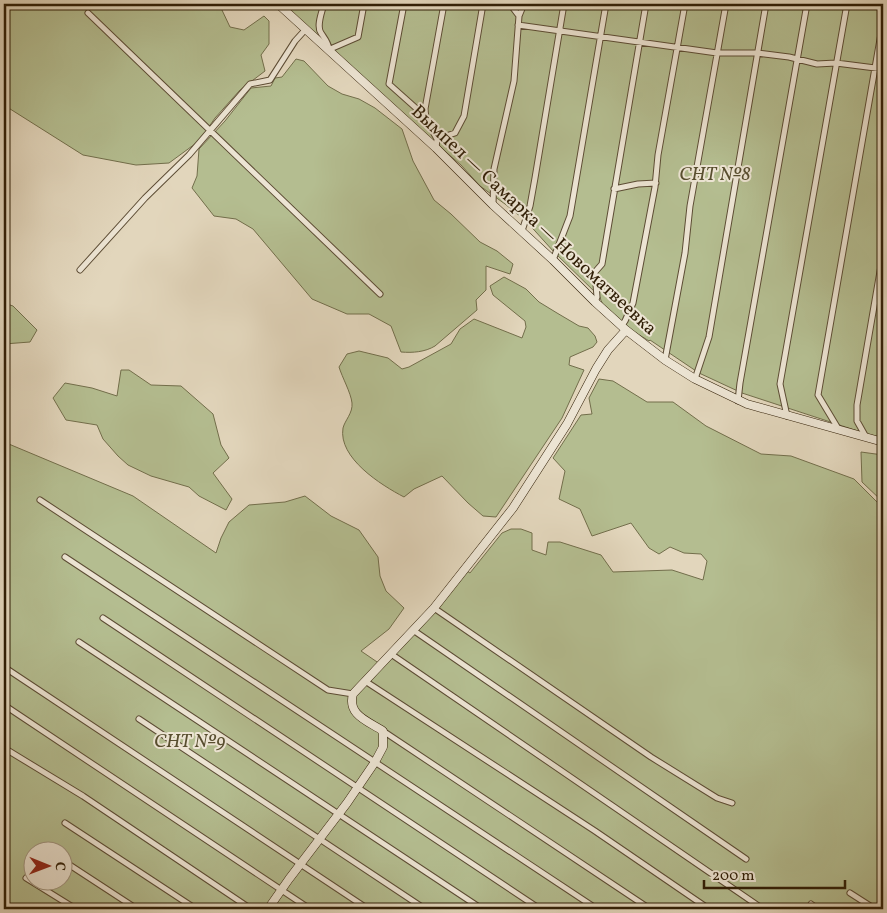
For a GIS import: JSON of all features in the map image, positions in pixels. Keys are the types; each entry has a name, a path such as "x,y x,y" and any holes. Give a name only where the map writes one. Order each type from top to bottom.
{"main road":[{"name":"Вымпел — Самарка — Новоматвеевка","path":"278,4 436,148 595,302 624,328 665,360 695,379 738,401 883,442"},
{"path":"268,909 339,814 375,762 383,747 383,731 356,713 352,708 351,702 353,694 434,608 513,508 567,424 596,369 624,328"}],"street":[{"path":"324,4 319,27 320,32 329,45 329,50 358,37 364,4"},
{"path":"404,4 389,84 417,110 425,109"},
{"path":"436,148 437,139 426,119 425,109 444,4"},
{"path":"437,139 455,133 464,116 483,4"},
{"path":"510,4 519,16"},
{"path":"493,205 494,169 514,81 519,16 524,4"},
{"path":"522,231 536,178 564,4"},
{"path":"553,260 570,216 606,4"},
{"path":"595,302 597,297 595,272 602,264 646,4"},
{"path":"624,328 632,303 656,183 658,155 685,4"},
{"path":"665,360 685,254 690,206 726,4"},
{"path":"695,379 709,337 766,4"},
{"path":"738,401 807,4"},
{"path":"786,416 780,384 847,4"},
{"path":"88,13 380,294"},
{"path":"839,430 818,395 883,22"},
{"path":"518,25 718,53 757,53 789,57 817,64 836,63 883,69"},
{"path":"80,270 145,198 189,155 250,84 270,80 295,41 305,30"},
{"path":"614,189 638,184 656,183"},
{"path":"866,437 856,421 857,405 883,254"},
{"path":"40,500 328,690 353,694"},
{"path":"65,557 596,909"},
{"path":"434,608 651,757 717,798 732,803"},
{"path":"103,618 540,909"},
{"path":"413,630 746,859"},
{"path":"79,642 482,909"},
{"path":"390,654 763,909"},
{"path":"4,667 368,909"},
{"path":"365,681 595,831 709,909"},
{"path":"4,706 310,909"},
{"path":"139,719 425,909"},
{"path":"383,731 650,909"},
{"path":"4,748 83,796 252,909"},
{"path":"65,823 196,909"},
{"path":"72,867 137,909"},
{"path":"45,890 76,909"},
{"path":"850,893 875,909"},
{"path":"811,904 818,909"}],"green space":[{"path":"4,4 216,4 221,8 230,27 244,30 264,16 269,21 269,44 261,55 265,71 240,90 215,118 199,141 169,163 136,165 83,155 4,104"},
{"name":"СНТ №8","path":"282,4 883,4 883,438 742,393 699,373 650,340 628,328 607,310 600,297 554,252 526,221 480,186 461,165"},
{"path":"296,59 304,61 328,86 375,108 402,129 413,161 434,200 480,242 497,251 513,264 510,274 486,266 486,290 476,300 477,310 435,346 427,350 401,352 391,326 369,314 347,314 312,299 253,229 236,219 214,216 192,188 197,176 199,149 225,121 251,88 271,86 275,78 282,77"},
{"path":"504,277 526,289 539,302 557,313 579,326 588,328 595,336 597,342 593,347 570,357 569,365 584,370 562,418 496,517 483,516 442,476 414,489 404,497 373,478 354,460 347,450 343,439 343,428 352,403 339,367 347,354 359,351 388,358 402,369 409,367 451,344 460,329 474,319 522,338 526,327 525,321 493,295 490,286"},
{"path":"4,303 13,306 37,330 30,342 4,344"},
{"path":"121,370 129,370 151,385 181,386 213,414 221,445 229,458 213,473 232,499 226,510 199,496 189,487 151,476 128,465 103,439 97,425 66,420 53,398 65,383 92,388 117,396"},
{"name":"СНТ №9","path":"599,379 613,381 647,402 673,402 706,426 761,454 791,456 854,479 883,508 883,909 4,909 4,442 133,496 216,553 229,522 249,505 285,502 305,496 331,516 359,530 378,557 380,576 386,591 404,608 389,629 361,651 383,666 467,571 470,573 502,533 511,529 521,529 532,533 532,550 546,555 548,542 560,542 601,555 613,572 672,570 703,580 707,561 701,554 684,553 670,547 659,554 649,548 631,523 592,536 580,509 559,499 565,471 553,458 581,415 592,414 589,398"},
{"path":"861,452 883,455 883,502 862,482"}]}
